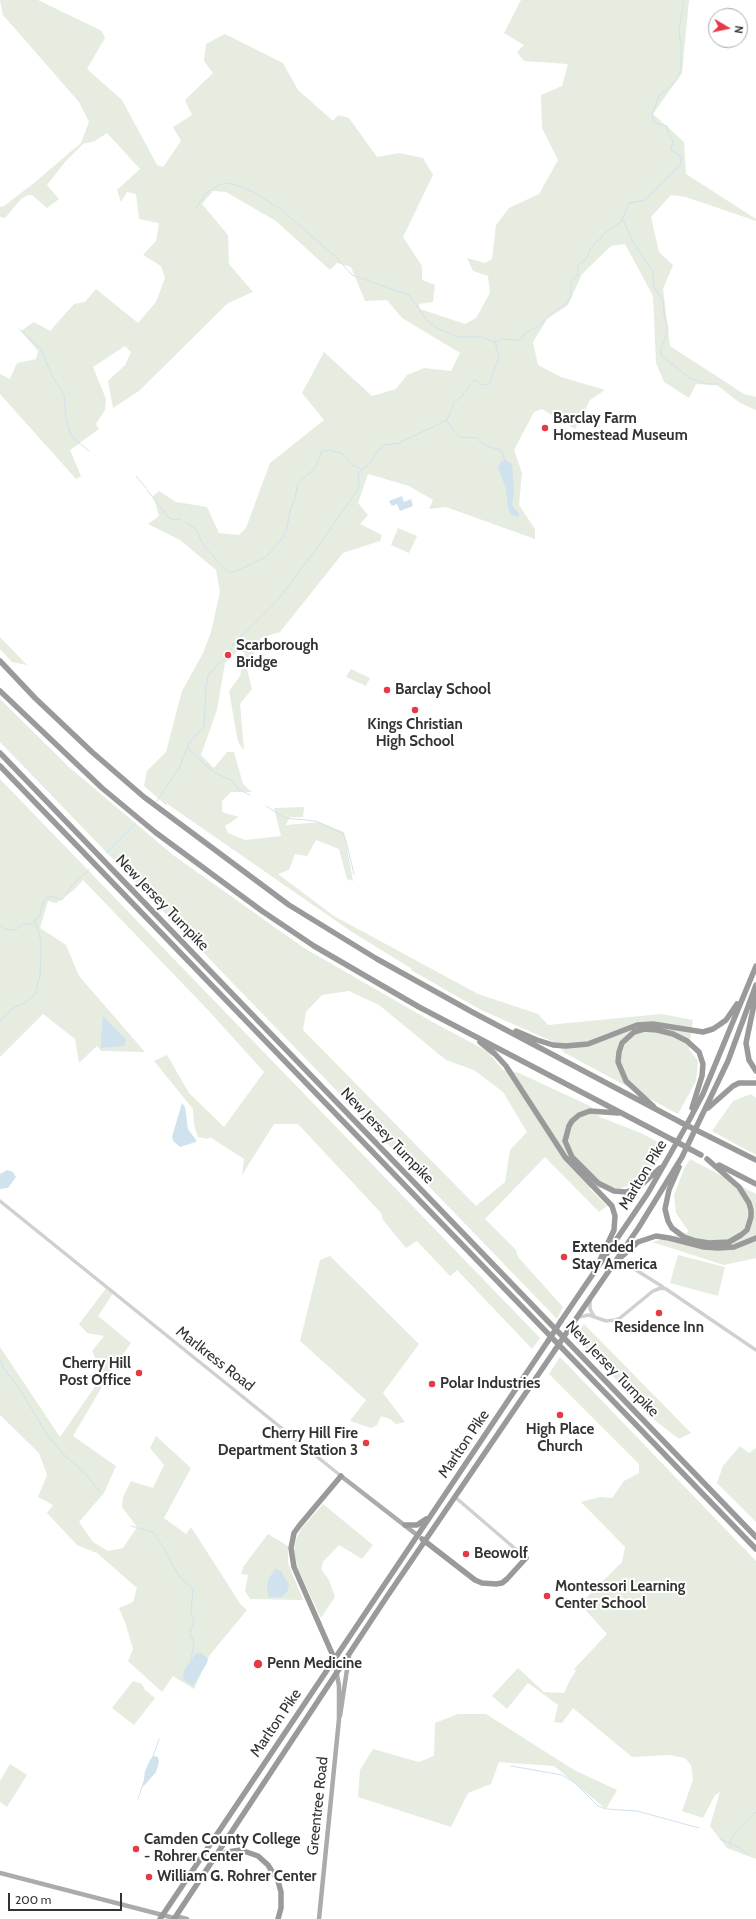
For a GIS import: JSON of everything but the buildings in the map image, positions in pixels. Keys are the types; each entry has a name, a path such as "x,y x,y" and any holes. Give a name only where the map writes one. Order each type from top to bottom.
{"highway":[{"path":"0,661 35,698 92,752 144,797 196,837 305,915 377,959 474,1013 664,1115 756,1160"},
{"path":"0,691 102,788 155,832 209,873 314,946 407,1000 756,1184"},
{"name":"New Jersey Turnpike","path":"0,753 756,1536"},
{"name":"New Jersey Turnpike","path":"0,766 756,1549"},
{"name":"Marlton Pike","path":"162,1916 648,1193 703,1094 756,966"},
{"name":"Marlton Pike","path":"174,1919 349,1653 612,1266 682,1157 705,1111 732,1049 756,985"},
{"path":"474,1013 537,1040 553,1045 573,1046 588,1044 637,1025 653,1024 697,1031 713,1029 726,1020 747,987"},
{"path":"756,995 746,1043 749,1060 756,1071"},
{"path":"664,1115 632,1087 620,1069 618,1055 622,1043 629,1035 639,1030 657,1030 673,1034 687,1041 699,1052 703,1064 702,1076 689,1119"},
{"path":"465,1031 503,1062 565,1157 612,1206 615,1216 614,1230 593,1275"},
{"path":"705,1111 734,1086 740,1083 756,1083"},
{"path":"622,1114 590,1111 579,1115 572,1121 565,1141 568,1150 584,1169 598,1183 608,1189 626,1192 643,1185 667,1160"},
{"path":"682,1157 666,1200 666,1215 668,1221 672,1228 678,1233 696,1241 709,1243 729,1242 741,1236 747,1230 751,1217 751,1210 749,1203 739,1187 707,1159"},
{"path":"612,1266 638,1242 650,1237 670,1238 698,1246 718,1248 734,1247 756,1238"},
{"path":"334,1658 294,1567 291,1548 294,1533 342,1476"},
{"path":"404,1525 417,1525 431,1515"},
{"path":"417,1535 475,1580 482,1583 502,1583 526,1558"},
{"path":"211,1862 227,1852 241,1850 258,1856 268,1865 278,1881 281,1892 281,1908 278,1919"}],"main road":[{"name":"Marlkress Road","path":"342,1476 417,1535"},
{"name":"Greentree Road","path":"339,1719 342,1710 349,1653"},
{"name":"Greentree Road","path":"319,1919 339,1719 339,1686 334,1658"},
{"path":"0,1873 174,1919 179,1916 187,1919"}],"street":[{"name":"Marlkress Road","path":"0,1201 342,1476"},
{"path":"628,1265 756,1350"},
{"path":"575,1320 585,1315 606,1321 615,1320 620,1318 653,1291 658,1288 666,1289"},
{"path":"592,1295 590,1307 595,1317"},
{"path":"455,1497 526,1558"}],"shaded area":[{"path":"0,0 38,0 102,31 105,38 87,69 122,100 157,165 163,167 181,141 173,127 192,115 185,100 213,73 204,61 206,44 225,34 283,63 298,90 333,121 338,115 349,118 377,157 399,153 423,158 433,175 403,237 422,266 422,280 435,285 433,302 419,304 420,309 465,324 476,318 490,293 488,276 473,271 467,258 485,263 492,259 496,225 509,208 539,194 558,160 542,128 541,95 562,86 568,64 524,61 517,52 524,45 504,33 521,0 689,0 682,73 653,114 684,142 686,174 756,219 756,221 686,197 671,195 651,217 659,252 673,265 663,289 670,346 744,394 756,397 756,410 740,403 717,385 696,384 689,398 664,382 656,363 653,296 625,244 611,246 582,274 568,305 547,319 533,342 538,365 561,377 605,390 590,400 575,429 542,409 534,412 514,450 522,473 519,505 535,529 535,539 446,507 429,509 433,500 409,486 368,474 358,503 368,515 360,524 382,535 380,541 343,553 280,632 261,638 247,669 252,689 240,704 244,750 238,742 229,691 240,676 245,653 239,650 225,663 217,710 201,755 214,768 227,752 234,752 243,784 252,792 231,792 222,801 222,812 239,817 225,826 228,833 245,840 281,836 274,808 304,807 303,817 290,817 286,825 319,822 344,832 353,881 347,879 339,849 316,840 307,856 295,854 289,870 278,874 334,916 478,994 538,1014 548,1025 661,1014 693,1020 689,1049 698,1061 696,1081 678,1114 565,1053 554,1042 481,1010 411,970 412,969 352,932 166,803 167,806 144,786 147,771 166,752 182,691 203,653 211,632 220,592 216,570 180,540 148,524 159,516 153,496 159,491 176,502 207,507 219,533 239,535 246,528 270,463 324,420 302,393 324,352 372,396 396,389 407,375 424,368 451,371 460,353 402,318 387,300 365,301 351,267 337,263 330,270 276,221 226,192 213,191 202,204 228,235 229,264 253,292 228,303 139,391 113,408 108,381 125,365 131,352 125,346 93,367 106,399 105,410 96,424 99,429 70,450 81,476 76,479 0,394 0,374 10,379 17,363 36,359 38,351 21,331 34,322 50,331 74,304 85,302 96,289 138,323 156,302 165,278 161,266 143,255 156,241 159,223 139,219 136,194 127,192 121,202 117,190 140,169 107,133 95,141 83,144 65,162 47,185 59,199 47,208 32,195 28,195 21,199 5,218 0,217 0,207 4,206 34,183 81,143 89,122 79,102 3,15"},
{"path":"398,528 417,536 409,553 391,545"},
{"path":"0,637 27,665 12,662 0,649"},
{"path":"351,669 370,678 366,686 346,677"},
{"path":"0,699 70,768 173,855 304,948 429,1020 487,1051 503,1070 519,1073 590,1106 600,1117 641,1133 666,1146 659,1159 640,1182 621,1188 589,1188 607,1206 599,1212 545,1157 485,1219 516,1250 518,1257 563,1307 557,1319 0,742","holes":["349,991 379,1005 446,1060 474,1070 503,1092 527,1132 510,1150 505,1182 476,1206 303,1030 306,1012 322,995"]},
{"path":"0,779 540,1338 532,1349 457,1270 450,1276 417,1241 406,1248 383,1220 381,1213 298,1124 274,1124 242,1175 244,1159 210,1137 208,1139 198,1137 194,1125 193,1109 154,1061 167,1055 189,1093 224,1127 264,1072 208,1010 83,880 74,890 56,903 48,901 40,928 66,945 79,976 145,1052 101,1051 97,1046 79,1063 75,1039 43,1014 0,1057"},
{"path":"751,1094 756,1098 756,1155 712,1131 733,1101"},
{"path":"690,1159 756,1194 756,1258 724,1265 652,1242 689,1232 676,1213 674,1195 684,1169"},
{"path":"678,1255 725,1267 718,1296 670,1283"},
{"path":"330,1256 419,1344 383,1393 405,1422 396,1424 390,1419 381,1416 377,1425 371,1428 350,1421 366,1400 300,1341 320,1260"},
{"path":"107,1287 114,1292 98,1316 131,1343 113,1368 73,1436 116,1466 104,1493 79,1522 93,1542 108,1551 123,1548 137,1527 122,1507 123,1497 131,1481 153,1488 164,1465 150,1448 156,1436 191,1468 164,1518 186,1534 191,1527 241,1605 247,1610 209,1656 194,1689 173,1676 162,1692 128,1661 133,1649 119,1608 133,1602 137,1588 97,1553 77,1545 47,1513 53,1505 38,1497 47,1475 39,1453 0,1415 0,1347 60,1437 103,1375 92,1351 104,1336 87,1333 79,1324"},
{"path":"584,1324 691,1433 679,1439 657,1422 575,1337"},
{"path":"560,1357 756,1561 756,1859 727,1848 710,1826 720,1792 715,1795 703,1818 682,1811 693,1780 691,1765 685,1758 669,1755 632,1757 573,1708 562,1723 554,1722 558,1705 528,1683 507,1709 492,1696 518,1668 544,1692 564,1693 576,1671 574,1669 607,1634 580,1604 622,1562 625,1547 581,1502 600,1497 612,1498 624,1481 639,1473 639,1464 549,1374"},
{"path":"740,1446 749,1453 756,1448 756,1522 717,1483 723,1466"},
{"path":"323,1504 373,1545 362,1559 339,1545 323,1562 321,1569 329,1580 335,1597 321,1618 298,1569 294,1551 296,1539 301,1529"},
{"path":"268,1534 288,1546 288,1563 303,1600 250,1599 245,1591 248,1575 241,1574 243,1567"},
{"path":"133,1681 142,1684 145,1690 155,1698 134,1725 112,1708"},
{"path":"458,1714 486,1714 574,1770 617,1790 606,1809 554,1766 499,1762 491,1784 468,1793 451,1827 358,1797 360,1770 373,1749 419,1762 434,1756 435,1723"},
{"path":"10,1764 27,1775 7,1807 0,1802 0,1781"}],"water":[{"path":"505,460 512,464 514,490 512,505 519,514 518,517 511,515 508,507 506,489 498,467 500,463"},
{"path":"402,496 404,502 411,499 413,506 400,511 397,504 392,506 389,501"},
{"path":"103,1016 126,1040 124,1046 101,1048"},
{"path":"182,1103 185,1107 188,1129 196,1142 180,1147 174,1142 172,1137"},
{"path":"7,1170 13,1172 16,1177 8,1188 0,1189 0,1174"},
{"path":"275,1569 281,1571 289,1585 287,1592 282,1597 269,1597 267,1591 268,1580"},
{"path":"201,1653 208,1659 193,1686 183,1679 184,1671 195,1654"},
{"path":"154,1756 158,1757 159,1762 156,1772 143,1787 145,1771 150,1760"}],"waterway":[{"path":"495,342 501,339 520,340 526,332 539,326 548,316 566,304 571,296 571,281 578,275 578,265 586,259 591,248 606,232 621,222 629,203 645,200 681,164 681,156 671,150 673,141 668,133 667,126 654,123 652,114 659,96 676,81 681,69 679,30 684,0"},
{"path":"196,208 205,194 219,185 226,183 252,191 279,208 335,256 352,275 409,295 426,319 435,327 457,337 481,337 495,342"},
{"path":"623,220 634,244 653,272 654,287 663,301 664,314 668,329 661,349 661,355 688,377 706,384 718,384"},
{"path":"19,329 41,349 52,376 64,395 66,418 69,430 73,438 89,451"},
{"path":"229,652 236,640 277,601 322,541 358,489 358,473 370,463 377,451 385,445 399,443 447,420 454,403 462,396 474,380 483,385 489,384 499,357 495,342"},
{"path":"447,421 460,437 476,438 486,446 501,450 505,461"},
{"path":"187,523 195,528 204,546 224,568 229,572 236,571 266,557 281,540 287,528 298,483 315,468 322,451 329,450 342,453 351,464 361,469"},
{"path":"136,476 146,488"},
{"path":"147,490 169,518 174,520 181,519"},
{"path":"157,801 179,768 189,743 204,726 208,676 217,665 226,658"},
{"path":"188,747 191,752 215,773 231,780 238,789 250,795"},
{"path":"266,806 285,818 316,821 343,834 354,874"},
{"path":"106,853 136,823"},
{"path":"0,926 5,929 15,930 23,924 32,924 40,915 46,898 51,896 62,900 74,883 90,869"},
{"path":"0,1021 14,1007 25,1003 35,994 40,975 41,955 41,941 35,921"},
{"path":"0,1359 4,1369 19,1388 48,1436 61,1452 86,1474 100,1492"},
{"path":"131,1526 153,1532 179,1576 193,1589 191,1614 194,1620 190,1633 194,1643 191,1659"},
{"path":"152,1759 159,1739"},
{"path":"511,1766 562,1775 575,1783 598,1806 606,1809 637,1811 699,1828"},
{"path":"138,1799 144,1781"},
{"path":"730,1843 732,1837 756,1812"},
{"path":"720,1839 740,1848 747,1854"}],"place":[{"name":"Barclay Farm Homestead Museum","path":"545,428"},
{"name":"Scarborough Bridge","path":"228,655"},
{"name":"Barclay School","path":"387,690"},
{"name":"Kings Christian High School","path":"415,710"},
{"name":"Extended Stay America","path":"564,1257"},
{"name":"Residence Inn","path":"659,1313"},
{"name":"Cherry Hill Post Office","path":"139,1373"},
{"name":"Polar Industries","path":"432,1384"},
{"name":"High Place Church","path":"560,1415"},
{"name":"Cherry Hill Fire Department Station 3","path":"366,1443"},
{"name":"Beowolf","path":"466,1554"},
{"name":"Montessori Learning Center School","path":"547,1596"},
{"name":"Penn Medicine","path":"258,1664"},
{"name":"Camden County College - Rohrer Center","path":"136,1849"},
{"name":"William G. Rohrer Center","path":"149,1877"}]}
